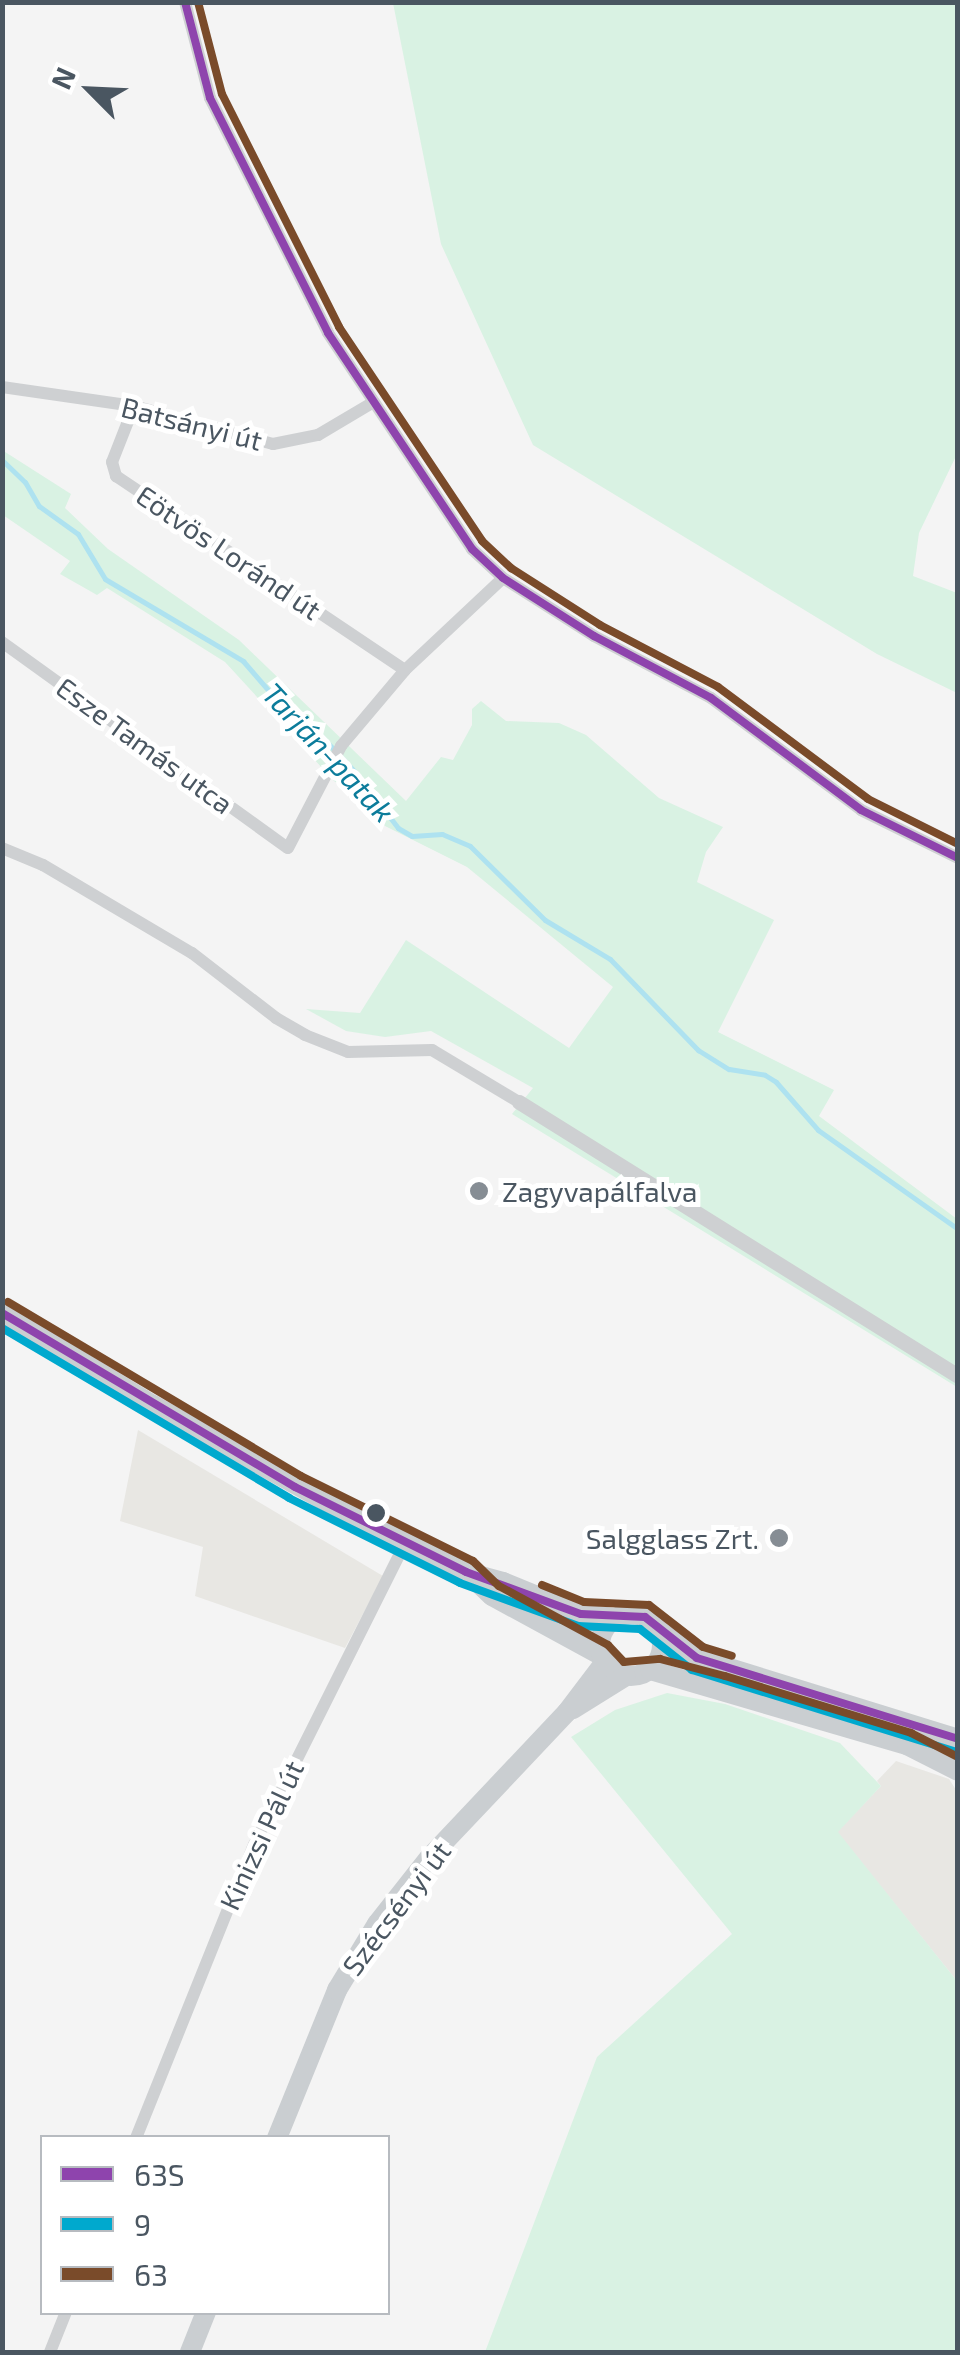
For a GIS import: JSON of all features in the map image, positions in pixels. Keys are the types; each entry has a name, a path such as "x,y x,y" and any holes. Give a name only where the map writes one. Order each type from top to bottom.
{"main road":[{"path":"2,1313 295,1487 466,1572 503,1582 580,1614 616,1618 636,1614 697,1658 958,1740"},
{"path":"466,1572 492,1596 604,1659 626,1676 650,1670 907,1744 958,1771"},
{"path":"604,1659 603,1632 616,1618"},
{"path":"650,1670 661,1652 659,1631"},
{"name":"Szécsényi út","path":"278,2135 336,1990 377,1924 442,1843 567,1712 604,1659"},
{"name":"Szécsényi út","path":"567,1712 626,1676"},
{"path":"190,2352 205,2315"}],"street":[{"path":"185,2 204,79 222,124 328,334 452,525 503,578 594,636 712,698 861,810 958,858"},
{"name":"Batsányi út","path":"2,387 134,406 273,444 318,435 372,403"},
{"name":"Eötvös Loránd út","path":"134,406 112,462 116,476 406,670"},
{"path":"406,670 503,578"},
{"name":"Esze Tamás utca","path":"2,642 288,848 332,758 406,670"},
{"path":"2,848 43,865 192,953 276,1018 305,1035 348,1052 432,1050 958,1376"},
{"name":"Kinizsi Pál út","path":"137,2135 254,1846 406,1542"},
{"path":"50,2352 65,2315"}],"shaded area":[{"path":"138,1430 383,1576 345,1648 195,1596 203,1547 120,1521"},
{"path":"896,1761 949,1779 958,1793 957,1981 837,1832 881,1786 877,1781"}],"green space":[{"path":"393,3 957,3 957,454 919,533 913,576 957,593 957,693 877,654 533,445 441,244"},
{"path":"2,450 71,494 65,508 108,549 239,640 406,801 441,757 453,760 472,725 472,709 481,701 506,721 559,723 586,735 659,798 723,827 706,852 697,882 774,920 718,1032 834,1090 819,1116 957,1219 957,1387 512,1114 533,1088 431,1031 385,1037 346,1031 306,1009 360,1013 406,940 569,1048 613,987 467,867 385,826 358,796 334,781 225,662 107,588 97,595 60,574 70,561 3,515"},
{"path":"667,1693 725,1704 840,1743 881,1786 838,1832 957,1981 957,2352 485,2352 597,2057 732,1934 571,1737 615,1710"}],"waterway":[{"name":"Tarján-patak","path":"2,460 25,482 39,506 78,534 105,579 243,661 282,706 307,721 356,773 398,828 412,836 442,834 470,846 545,920 610,959 698,1050 729,1069 765,1075 776,1082 818,1130 958,1229"}],"transit line":[{"name":"63S","path":"185,2 210,98 328,333 472,549 503,578 594,636 711,698 861,810 958,858"},
{"name":"63","path":"198,2 222,94 339,327 482,541 511,568 600,625 718,687 868,799 958,844"},
{"name":"63","path":"8,1302 301,1476 473,1561 499,1586 608,1645 624,1662 660,1659 725,1676 911,1733 958,1757"},
{"name":"63S","path":"2,1313 295,1487 466,1572 581,1614 645,1617 697,1658 958,1739"},
{"name":"9","path":"2,1328 289,1498 460,1583 578,1626 640,1629 692,1670 954,1751"},
{"name":"63","path":"542,1585 584,1602 649,1605 703,1647 732,1656"}],"place":[{"name":"Zagyvapálfalva","path":"479,1191"},
{"name":"Salgglass Zrt.","path":"779,1538"}]}
